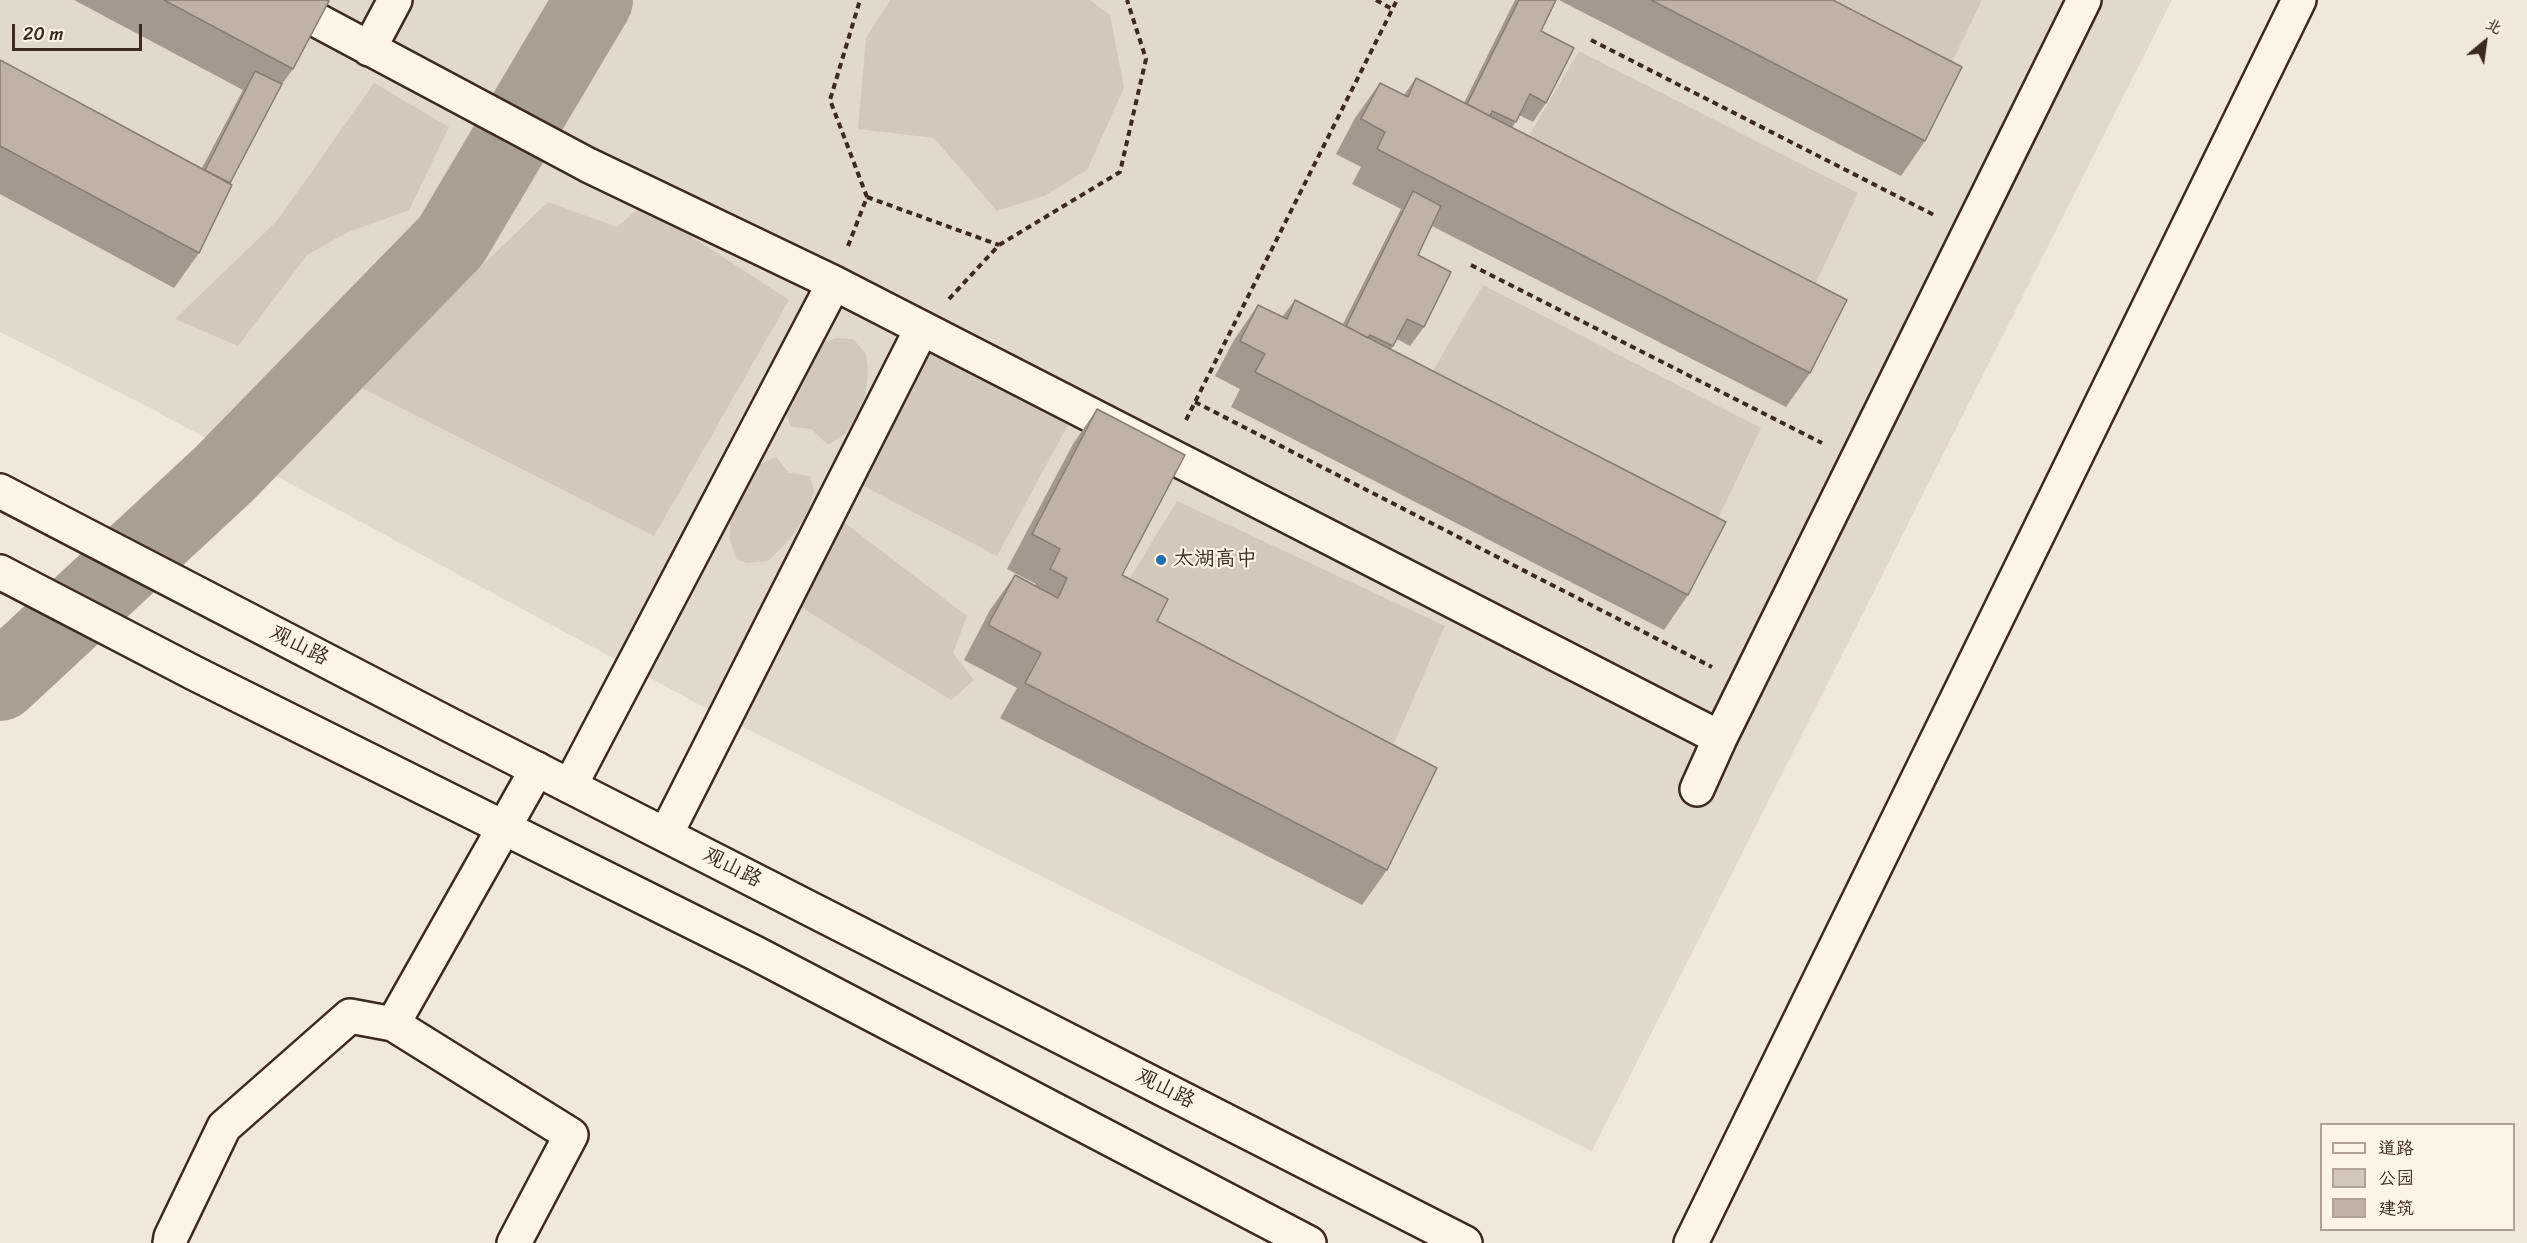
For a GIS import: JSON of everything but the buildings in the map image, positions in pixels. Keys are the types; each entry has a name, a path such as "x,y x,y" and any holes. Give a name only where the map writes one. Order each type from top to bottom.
{"street":[{"path":"279,0 588,165 834,283 1720,738"},
{"path":"369,49 395,0"},
{"path":"1697,789 1720,738 2084,0"},
{"path":"1691,1243 2299,0"},
{"path":"570,786 834,283"},
{"path":"666,834 922,328"},
{"name":"观山路","path":"10,496 570,786 1465,1243"},
{"path":"0,572 196,674 755,953 1309,1243"},
{"path":"393,1024 537,769"},
{"path":"170,1243 224,1127 350,1016 393,1024 571,1135 514,1243"}],"path":[{"path":"834,283 867,197 830,100 860,0"},
{"path":"922,328 999,245 1120,172 1146,59 1127,0"},
{"path":"1376,0 1392,9"},
{"path":"1168,455 1396,0"},
{"path":"1591,40 1969,233"},
{"path":"867,197 999,245"},
{"path":"1471,265 1857,460"},
{"path":"1195,402 1747,685"}],"shaded area":[{"name":"太湖高中","path":"0,0 2172,0 1592,1151 711,711 152,409 0,332"}],"green space":[{"path":"890,0 1090,0 1110,15 1124,88 1087,170 1044,196 997,211 934,138 858,129 866,38"},
{"path":"1792,0 1982,0 1945,77"},
{"path":"1579,51 1858,193 1804,308 1519,152"},
{"path":"374,83 449,127 409,210 346,233 307,255 238,346 175,319 277,221"},
{"path":"548,202 617,227 643,205 789,300 654,536 358,386"},
{"path":"1483,285 1761,428 1707,542 1424,386"},
{"path":"836,338 853,339 866,354 868,372 865,396 856,416 846,433 828,445 811,429 791,427 784,408 819,344"},
{"path":"929,350 1068,425 997,556 858,483"},
{"path":"776,457 789,473 810,476 814,491 807,514 789,540 768,561 747,563 736,559 730,540 730,516 741,491 758,465"},
{"path":"1177,501 1445,626 1385,764 1116,601"},
{"path":"842,521 967,616 953,653 974,680 951,700 796,604"}],"waterway":[{"path":"0,682 224,474 451,241 594,0"}],"place":[{"name":"太湖高中","path":"1161,560"}]}
